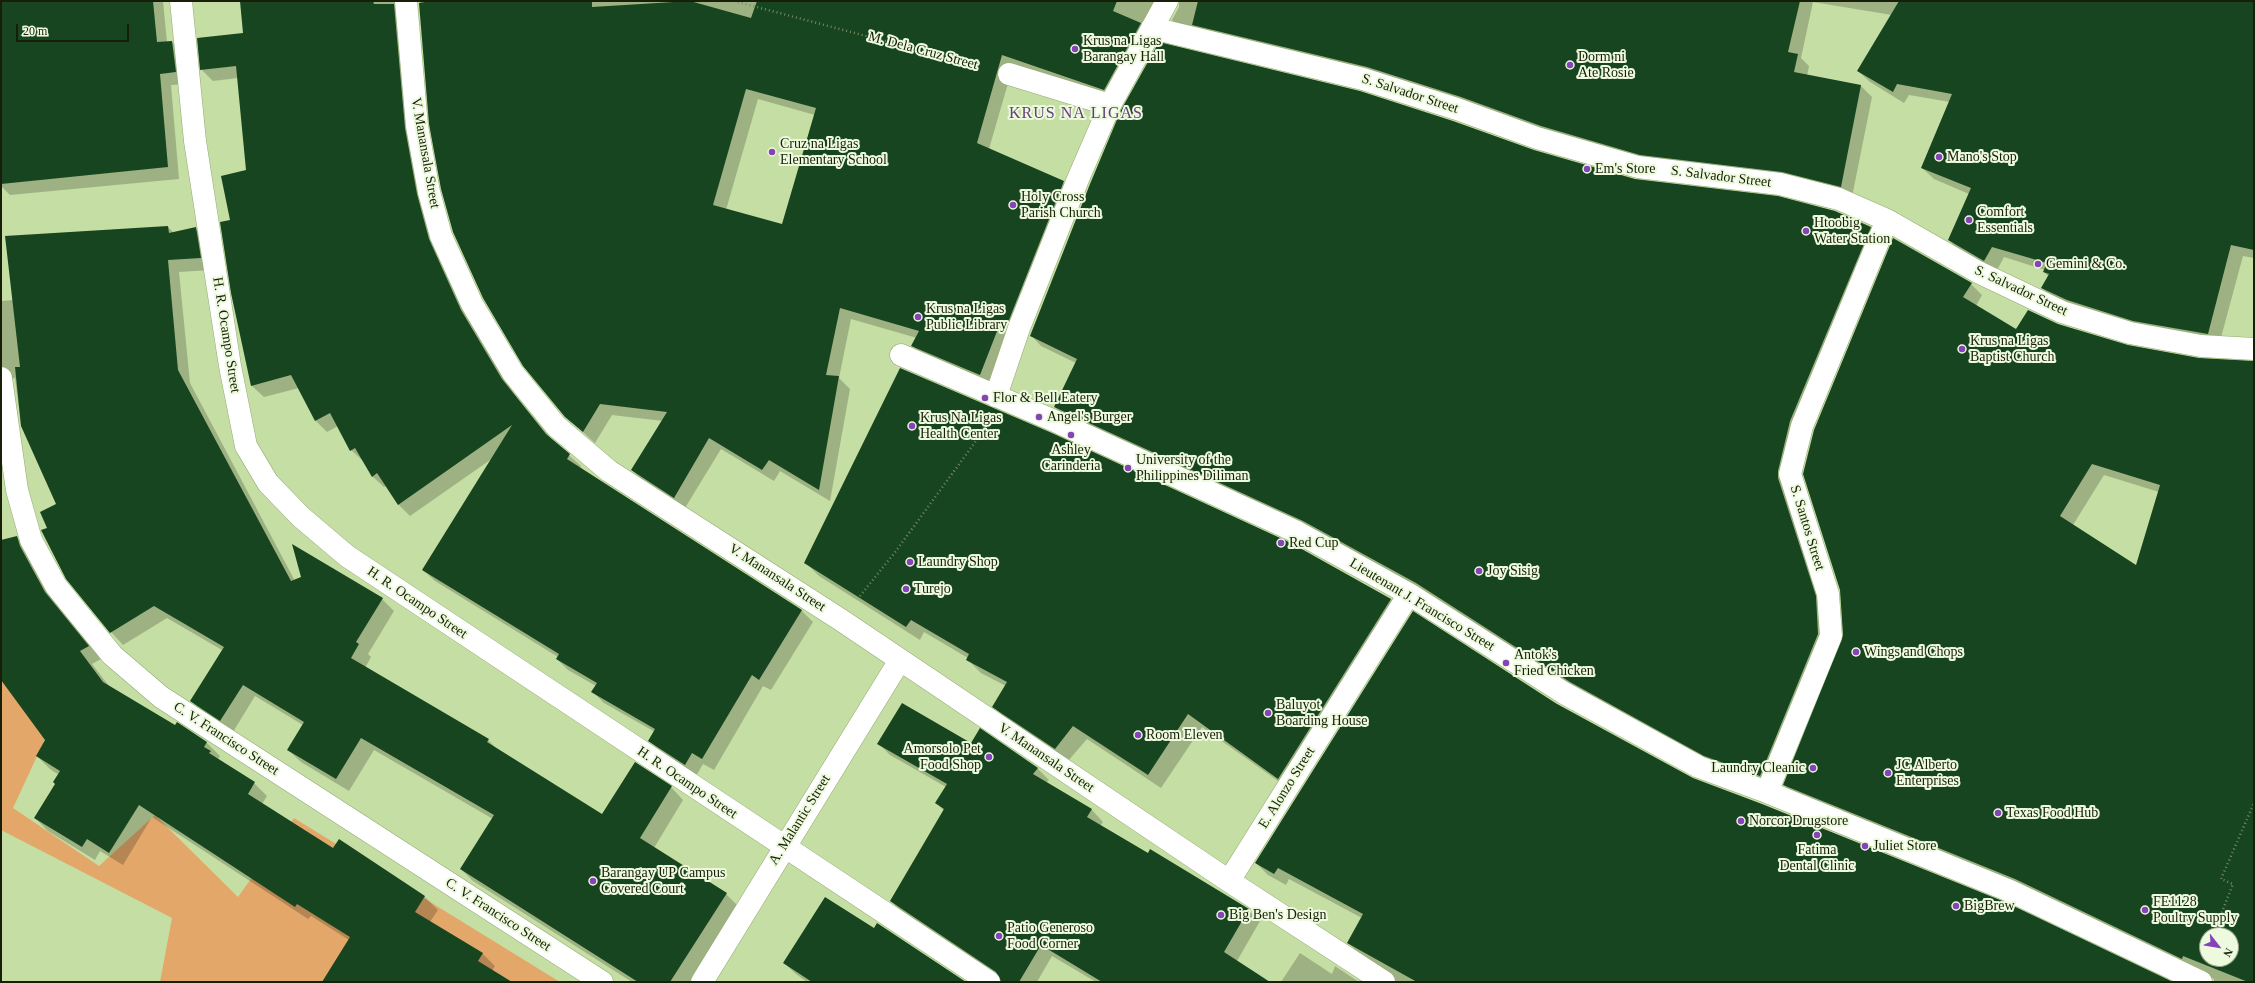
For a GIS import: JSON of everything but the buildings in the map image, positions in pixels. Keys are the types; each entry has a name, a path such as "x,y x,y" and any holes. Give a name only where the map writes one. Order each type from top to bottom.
{"street":[{"name":"H. R. Ocampo Street","path":"181,1 195,141 230,366 246,446 268,483 301,517 347,556 783,847 989,982"},
{"name":"V. Manansala Street","path":"406,1 417,126 429,192 439,229 472,304 513,373 556,426 609,471 841,620 1229,881 1384,982"},
{"path":"996,396 1047,253 1110,105 1167,1"},
{"name":"S. Salvador Street","path":"1152,28 1363,79 1457,109 1537,138 1638,167 1780,184 1839,199 1887,220 1978,272 2062,312 2130,333 2201,346 2254,349"},
{"path":"1009,74 1110,105"},
{"name":"S. Santos Street","path":"1767,792 1831,636 1828,594 1790,474 1802,426 1887,220"},
{"name":"Lieutenant J. Francisco Street","path":"901,355 996,396 1297,532 1409,594 1564,693 1698,767 1767,792 2010,891 2201,982"},
{"name":"C. V. Francisco Street","path":"1,378 17,490 30,540 56,586 112,656 161,697 602,982"},
{"name":"E. Alonzo Street","path":"1229,881 1409,594"},
{"name":"A. Malantic Street","path":"702,982 783,847 900,660"}],"path":[{"name":"M. Dela Cruz Street","path":"734,1 1009,74"},
{"path":"841,620 896,551 981,434 996,396"},
{"path":"2216,927 2233,884 2221,879 2254,803"}],"shaded area":[{"path":"1,676 45,739 13,808 99,866 155,815 238,897 294,818 560,982 160,982 172,918 1,830"}],"place":[{"name":"Krus na Ligas Barangay Hall","path":"1075,49"},
{"name":"Dorm ni Ate Rosie","path":"1570,65"},
{"name":"Cruz na Ligas Elementary School","path":"772,152"},
{"name":"Mano's Stop","path":"1939,157"},
{"name":"Em's Store","path":"1587,169"},
{"name":"Holy Cross Parish Church","path":"1013,205"},
{"name":"Comfort Essentials","path":"1969,220"},
{"name":"Htoobig Water Station","path":"1806,231"},
{"name":"Gemini & Co.","path":"2038,264"},
{"name":"Krus na Ligas Public Library","path":"918,317"},
{"name":"Krus na Ligas Baptist Church","path":"1962,349"},
{"name":"Flor & Bell Eatery","path":"985,398"},
{"name":"Angel's Burger","path":"1039,417"},
{"name":"Krus Na Ligas Health Center","path":"912,426"},
{"name":"Ashley Carinderia","path":"1071,435"},
{"name":"University of the Philippines Diliman","path":"1128,468"},
{"name":"Red Cup","path":"1281,543"},
{"name":"Laundry Shop","path":"910,562"},
{"name":"Joy Sisig","path":"1479,571"},
{"name":"Turejo","path":"906,589"},
{"name":"Wings and Chops","path":"1856,652"},
{"name":"Antok's Fried Chicken","path":"1506,663"},
{"name":"Baluyot Boarding House","path":"1268,713"},
{"name":"Room Eleven","path":"1138,735"},
{"name":"Amorsolo Pet Food Shop","path":"989,757"},
{"name":"Laundry Cleanic","path":"1813,768"},
{"name":"JC Alberto Enterprises","path":"1888,773"},
{"name":"Texas Food Hub","path":"1998,813"},
{"name":"Norcor Drugstore","path":"1741,821"},
{"name":"Fatima Dental Clinic","path":"1817,835"},
{"name":"Juliet Store","path":"1865,846"},
{"name":"Barangay UP Campus Covered Court","path":"593,881"},
{"name":"BigBrew","path":"1956,906"},
{"name":"FE1128 Poultry Supply","path":"2145,910"},
{"name":"Big Ben's Design","path":"1221,915"},
{"name":"Patio Generoso Food Corner","path":"999,936"}],"district":[{"name":"KRUS NA LIGAS","path":"1076,114"}]}
